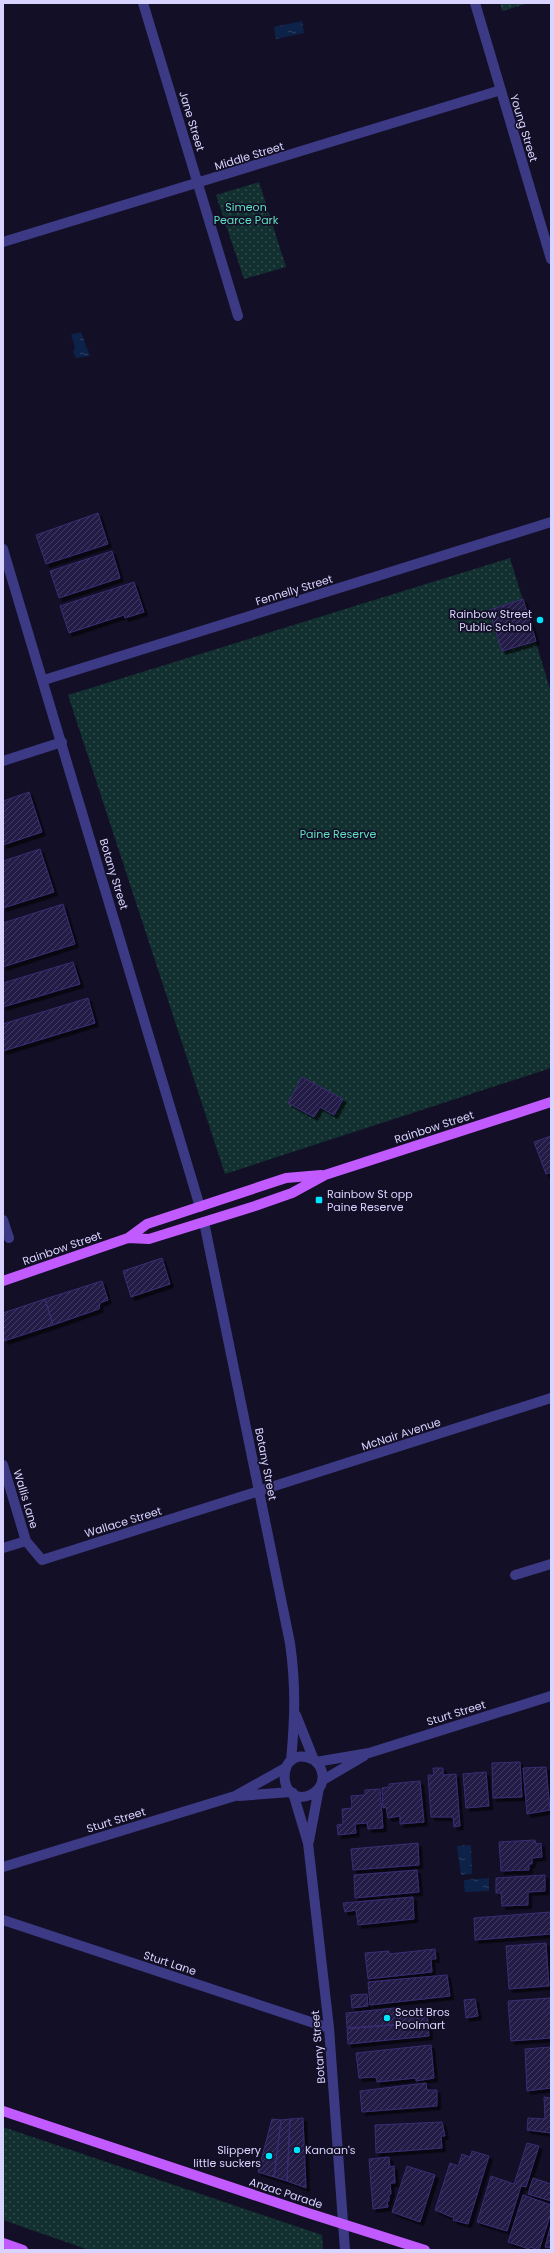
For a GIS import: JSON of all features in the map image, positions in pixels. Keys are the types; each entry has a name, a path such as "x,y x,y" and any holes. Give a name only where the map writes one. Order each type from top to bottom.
{"main road":[{"name":"Rainbow Street","path":"128,1238 149,1239 204,1222 292,1193 325,1175 551,1102"},
{"name":"Rainbow Street","path":"3,1280 128,1238 147,1224 286,1178 325,1175"},
{"name":"Anzac Parade","path":"3,2111 303,2212 344,2223 425,2250"},
{"path":"3,2243 20,2249"}],"street":[{"name":"Jane Street","path":"143,3 238,316"},
{"name":"Young Street","path":"475,3 551,259"},
{"name":"Middle Street","path":"3,242 199,184 501,90"},
{"name":"Fennelly Street","path":"44,680 551,522"},
{"name":"Botany Street","path":"3,549 44,680 200,1207"},
{"path":"3,761 62,742"},
{"path":"3,1220 9,1238"},
{"name":"Botany Street","path":"204,1222 290,1643 294,1672 296,1713 288,1764"},
{"name":"McNair Avenue","path":"259,1493 551,1398"},
{"name":"Wallis Lane","path":"3,1465 26,1540"},
{"name":"Wallace Street","path":"26,1540 42,1560 259,1493"},
{"path":"3,1548 26,1540"},
{"path":"515,1575 551,1564"},
{"name":"Sturt Street","path":"315,1761 369,1753 551,1696"},
{"name":"Botany Street","path":"296,1713 315,1761"},
{"name":"Sturt Street","path":"321,1784 369,1753"},
{"path":"302,1757 315,1761 322,1770 321,1784 310,1795 304,1796 292,1793 285,1784 288,1764 302,1757"},
{"name":"Sturt Street","path":"235,1796 288,1764"},
{"name":"Botany Street","path":"308,1843 321,1784"},
{"name":"Botany Street","path":"292,1793 308,1843 329,2028 345,2250"},
{"name":"Sturt Street","path":"3,1867 235,1796 292,1793"},
{"name":"Sturt Lane","path":"3,1920 329,2028"}],"green space":[{"path":"500,3 529,3 502,11"},
{"name":"Simeon Pearce Park","path":"259,182 286,267 244,279 216,195"},
{"name":"Paine Reserve","path":"510,558 551,692 551,1068 225,1174 68,695"},
{"path":"3,2127 322,2235 323,2250 89,2250 3,2220"}],"water":[{"path":"302,21 304,33 276,39 274,27"},
{"path":"81,332 90,356 76,358 73,352 75,347 71,335"},
{"path":"471,1845 472,1874 461,1875 457,1846"},
{"path":"489,1878 489,1891 465,1892 464,1880"}],"building":[{"path":"98,513 108,544 46,564 36,535"},
{"path":"112,551 120,578 59,598 50,571"},
{"path":"134,582 144,612 125,618 124,615 69,633 60,606"},
{"path":"523,599 536,641 502,651 489,610"},
{"path":"29,792 42,832 3,845 3,801"},
{"path":"40,849 54,892 3,908 3,861"},
{"path":"63,904 75,944 3,967 3,923"},
{"path":"73,962 80,984 3,1007 3,983"},
{"path":"88,998 95,1023 3,1051 3,1024"},
{"path":"302,1077 343,1099 334,1115 320,1107 314,1117 288,1103"},
{"path":"551,1136 551,1172 546,1174 534,1142"},
{"path":"162,1258 170,1284 131,1297 123,1271"},
{"path":"102,1281 108,1300 100,1303 99,1309 53,1325 45,1299"},
{"path":"45,1299 53,1325 4,1341 3,1313"},
{"path":"520,1762 522,1797 493,1798 492,1763"},
{"path":"546,1767 550,1810 527,1814 523,1768"},
{"path":"433,1768 443,1768 443,1775 456,1774 460,1826 454,1827 453,1817 431,1817 428,1775 434,1775"},
{"path":"486,1772 489,1806 466,1808 463,1774"},
{"path":"420,1781 424,1822 400,1824 400,1816 388,1818 386,1807 383,1808 382,1788 389,1787 389,1784"},
{"path":"380,1789 383,1828 368,1829 367,1823 355,1824 356,1833 338,1835 337,1825 343,1824 342,1809 352,1808 351,1796 365,1795 365,1790"},
{"path":"535,1840 536,1844 541,1843 542,1857 532,1858 532,1864 529,1864 529,1870 501,1871 499,1842"},
{"path":"418,1843 419,1865 353,1870 351,1849"},
{"path":"417,1870 419,1892 355,1898 354,1875"},
{"path":"545,1875 545,1891 528,1892 528,1905 502,1906 501,1893 496,1893 496,1878"},
{"path":"413,1897 414,1919 358,1925 356,1910 345,1912 343,1903"},
{"path":"550,1912 551,1934 475,1940 474,1918"},
{"path":"546,1943 549,1986 509,1989 506,1946"},
{"path":"435,1949 436,1959 431,1959 432,1972 368,1979 365,1953 389,1951 389,1954"},
{"path":"447,1975 450,1996 370,2005 368,1982"},
{"path":"367,1994 368,2006 352,2008 351,1995"},
{"path":"550,1998 551,2038 511,2041 508,2001"},
{"path":"475,1999 478,2016 466,2018 464,2000"},
{"name":"Scott Bros Poolmart","path":"395,2008 395,2011 427,2009 428,2022 347,2028 346,2013"},
{"path":"428,2022 429,2036 348,2044 347,2029"},
{"path":"431,2045 434,2078 416,2081 416,2078 377,2082 376,2077 359,2078 356,2053"},
{"path":"551,2047 551,2088 527,2091 525,2049"},
{"path":"426,2083 427,2090 437,2090 437,2106 362,2112 360,2091"},
{"path":"544,2097 551,2098 551,2133 527,2130 528,2118 545,2119"},
{"name":"Kanaan's","path":"303,2118 306,2188 287,2181 290,2119"},
{"name":"Slippery little suckers","path":"272,2119 281,2120 274,2177 258,2172"},
{"path":"290,2119 287,2181 274,2177 281,2120"},
{"path":"442,2122 445,2136 441,2136 442,2148 376,2153 375,2125"},
{"path":"527,2143 539,2146 526,2187 521,2186 507,2231 477,2222 491,2176 514,2184"},
{"path":"472,2151 489,2156 468,2224 453,2220 454,2218 435,2210 450,2163 458,2166 462,2154 470,2157"},
{"path":"389,2157 390,2167 394,2166 395,2183 390,2183 391,2194 389,2195 389,2201 387,2201 388,2207 373,2209 369,2159"},
{"path":"407,2166 435,2175 420,2222 392,2212"},
{"path":"533,2178 551,2184 551,2201 528,2194"},
{"path":"523,2195 551,2205 551,2213 539,2250 530,2247 529,2249 508,2242"},
{"path":"551,2224 551,2248 545,2247"}],"place":[{"name":"Rainbow Street Public School","path":"540,620"},
{"name":"Rainbow St opp Paine Reserve","path":"319,1200"},
{"name":"Scott Bros Poolmart","path":"387,2018"},
{"name":"Kanaan's","path":"297,2150"},
{"name":"Slippery little suckers","path":"269,2156"}]}
